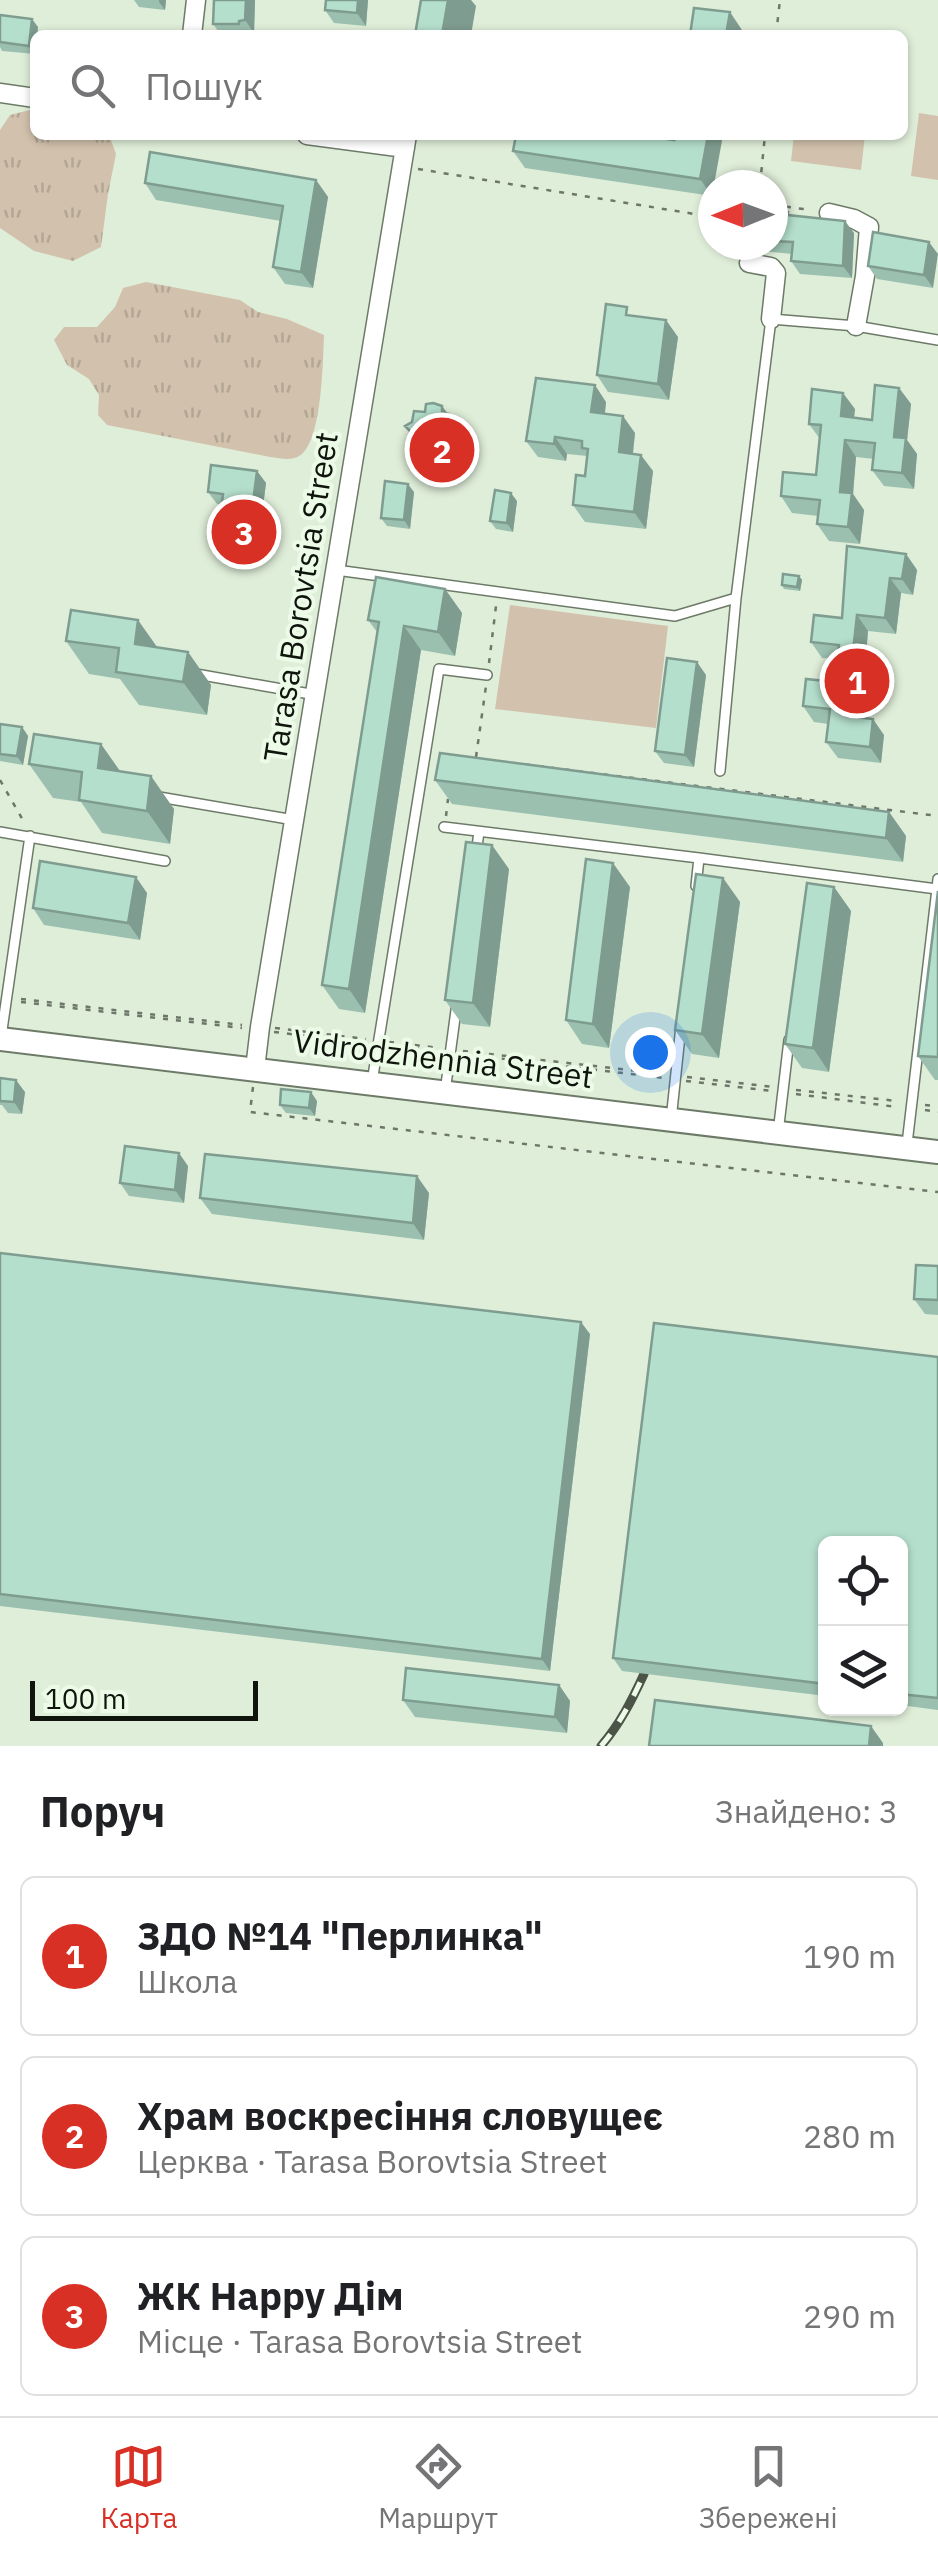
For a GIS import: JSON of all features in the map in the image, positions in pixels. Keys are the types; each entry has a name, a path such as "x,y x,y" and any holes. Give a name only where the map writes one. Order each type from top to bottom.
{"street":[{"path":"193,30 196,0"},
{"path":"0,92 30,97"},
{"path":"339,140 404,150"},
{"name":"Tarasa Borovtsia Street","path":"256,1069 404,150"},
{"path":"829,214 854,218 869,227 856,326"},
{"path":"749,264 771,267 776,273 771,319"},
{"name":"Vidrodzhennia Street","path":"0,1039 938,1152"}],"lane":[{"path":"720,771 736,598 771,319 856,326 938,340"},
{"path":"336,570 676,616 736,598"},
{"path":"372,1085 438,669 487,676"},
{"path":"191,673 316,695"},
{"path":"149,796 294,820"},
{"path":"444,828 937,889"},
{"path":"0,832 165,861"},
{"path":"474,871 479,832"},
{"path":"0,1039 30,836"},
{"path":"695,898 700,858"},
{"path":"906,1148 938,879"},
{"path":"445,1094 458,990"},
{"path":"671,1120 682,1016"},
{"path":"778,1133 790,1034"}],"path":[{"path":"777,30 780,0"},
{"path":"762,170 764,140"},
{"path":"404,150 698,214"},
{"path":"788,207 829,214"},
{"path":"465,757 476,758"},
{"path":"513,763 938,816"},
{"path":"0,780 30,836"},
{"path":"444,828 449,792"},
{"path":"7,999 938,1109"},
{"path":"256,1069 250,1112 938,1192"}],"green space":[{"path":"30,110 30,140 111,140 116,154 101,247 73,261 34,251 0,228 0,130 10,115"},
{"path":"919,113 938,116 938,180 911,176"},
{"path":"793,140 864,140 861,170 791,161"},
{"path":"146,282 240,300 258,312 324,335 317,416 309,445 302,454 291,459 270,457 107,425 98,415 99,395 89,379 67,365 54,340 64,327 97,327 115,307 123,288"},
{"path":"510,605 668,626 656,728 495,709"}],"building":[{"path":"214,0 246,0 245,20 239,24 213,24"},
{"path":"326,0 358,0 357,13 325,10"},
{"path":"421,0 448,0 443,30 416,30"},
{"path":"694,8 730,12 727,30 691,30"},
{"path":"0,15 32,19 29,46 0,42"},
{"path":"515,140 707,140 698,179 513,151"},
{"path":"150,152 316,180 301,272 273,267 283,206 145,183"},
{"path":"788,215 845,221 843,266 791,261 793,242 788,242"},
{"path":"873,232 929,242 924,275 868,266"},
{"path":"606,304 627,307 626,315 666,320 658,384 597,375"},
{"path":"536,378 595,385 591,412 623,416 619,452 641,455 634,512 573,505 576,475 585,476 588,449 582,448 582,441 555,437 554,444 526,441"},
{"path":"875,385 899,388 894,437 906,438 902,473 872,470 875,443 845,440 840,492 852,493 848,527 817,524 820,500 781,496 783,472 816,475 821,425 809,424 812,389 843,393 841,416 872,420"},
{"path":"426,404 442,406 442,413 449,414 448,422 454,430 448,435 446,447 439,447 437,459 427,462 418,457 417,445 411,443 411,432 405,426 412,422 414,411 425,412"},
{"path":"211,465 257,471 247,550 217,546 223,494 208,492"},
{"path":"385,481 408,484 404,520 381,518"},
{"path":"495,490 511,493 507,523 490,521"},
{"path":"847,546 906,554 902,579 890,578 885,618 857,615 853,652 880,655 877,682 850,679 846,716 873,719 870,747 826,742 830,709 803,706 806,679 834,682 839,645 811,642 814,615 842,618"},
{"path":"783,574 799,576 797,587 782,585"},
{"path":"376,577 445,589 438,632 404,626 349,989 322,985 379,622 368,620"},
{"path":"71,610 138,620 135,644 188,652 183,682 116,672 119,648 66,641"},
{"path":"667,658 697,662 685,755 655,751"},
{"path":"0,724 22,727 17,756 0,754"},
{"path":"34,734 101,744 98,768 151,776 147,811 79,800 82,772 29,764"},
{"path":"440,753 889,812 886,838 435,780"},
{"path":"466,842 492,845 473,1003 445,1000"},
{"path":"586,859 613,863 593,1024 566,1020"},
{"path":"40,861 136,877 128,923 33,908"},
{"path":"696,874 723,878 702,1034 675,1030"},
{"path":"807,883 834,887 813,1048 785,1044"},
{"path":"938,891 938,1057 918,1056"},
{"path":"0,1078 16,1080 14,1102 0,1101"},
{"path":"281,1089 311,1092 309,1108 280,1105"},
{"path":"125,1146 179,1153 175,1190 120,1183"},
{"path":"205,1154 417,1176 413,1223 200,1198"},
{"path":"0,1253 581,1322 542,1659 0,1594"},
{"path":"916,1265 938,1266 938,1300 914,1299"},
{"path":"654,1323 938,1357 938,1698 908,1695 908,1536 818,1536 818,1683 613,1658"},
{"path":"406,1668 559,1685 555,1717 403,1700"},
{"path":"655,1700 871,1726 869,1746 649,1746"}],"railway":[{"path":"601,1746 625,1712 644,1674"}],"place":[{"name":"Храм воскресіння словущеє","path":"442,450"},
{"name":"ЖК Happy Дім","path":"244,532"},
{"name":"ЗДО №14 \"Перлинка\"","path":"857,681"}]}
